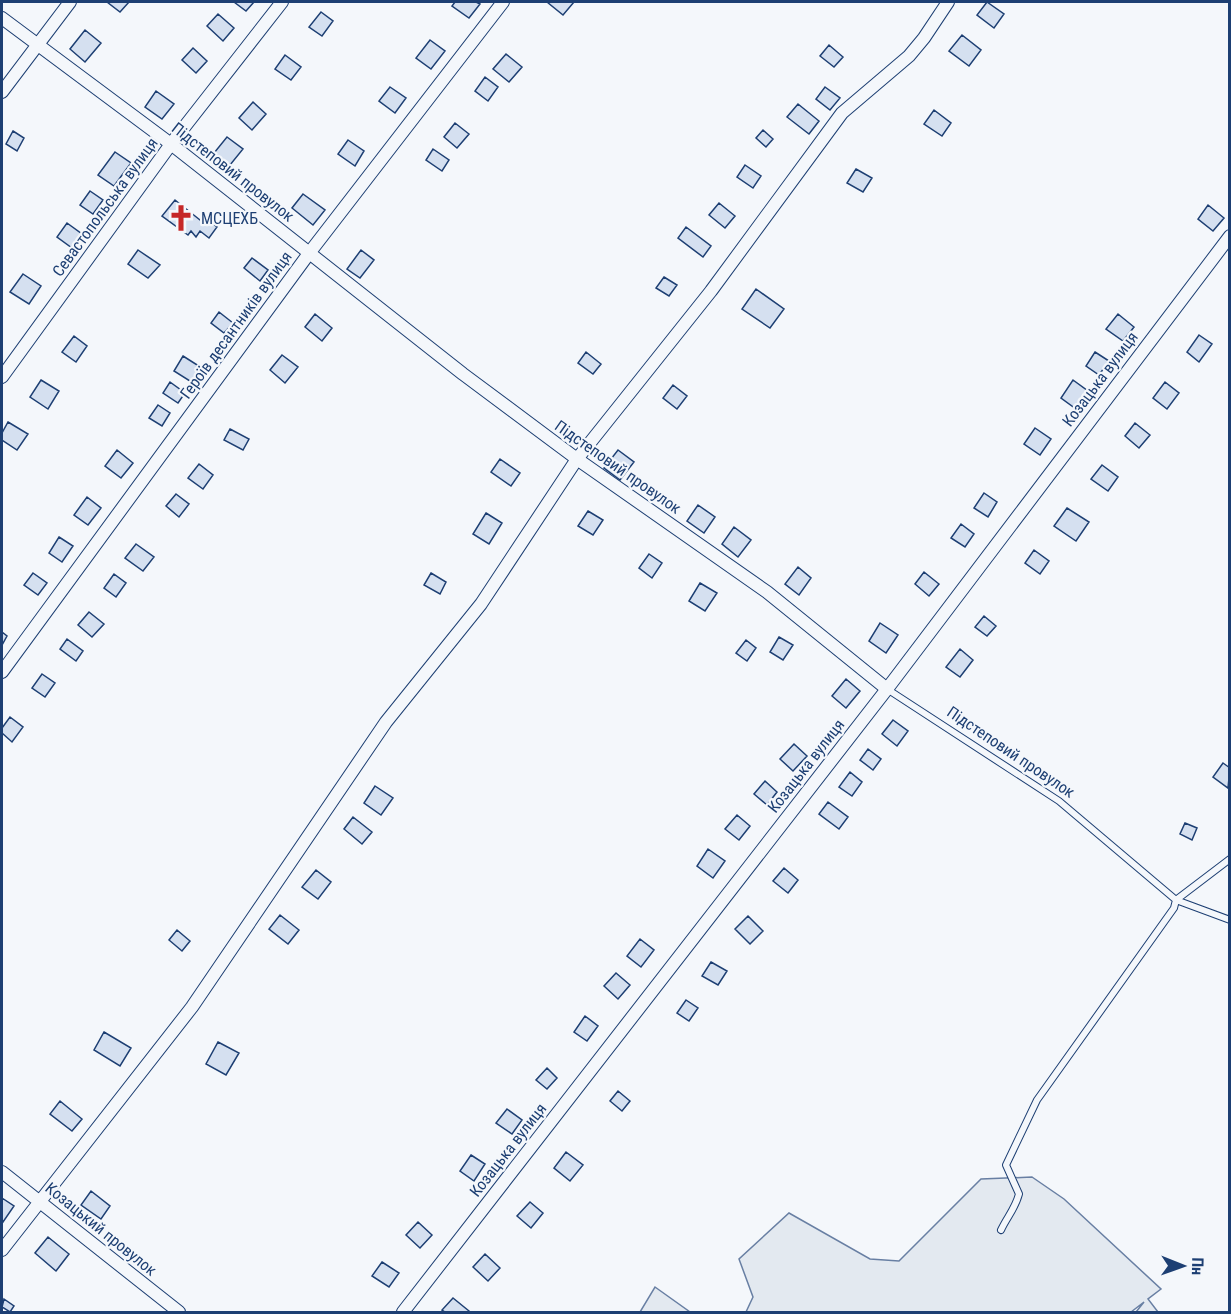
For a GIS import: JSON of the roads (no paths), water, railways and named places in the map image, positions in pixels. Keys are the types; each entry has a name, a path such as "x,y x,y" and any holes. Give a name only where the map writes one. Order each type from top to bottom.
{"street":[{"path":"2,92 70,2"},
{"name":"Севастопольська вулиця","path":"2,377 171,144 282,2"},
{"name":"Героїв десантників вулиця","path":"2,672 310,252 503,2"},
{"path":"2,1250 192,1007 386,722 481,604 577,459 711,291 842,114 909,56 948,2"},
{"name":"Підстеповий провулок","path":"2,18 171,144 463,374 577,459 767,592 887,689"},
{"name":"Козацька вулиця","path":"403,1312 887,689 1230,236"},
{"name":"Козацький провулок","path":"2,1172 179,1312"}],"lane":[{"name":"Підстеповий провулок","path":"887,689 1059,801 1176,900 1230,920"},
{"path":"1000,1230 1014,1212 1019,1194 1006,1166 1037,1100 1173,908 1176,900 1230,859"}],"place":[{"name":"МСЦЕХБ","path":"181,218"}]}
